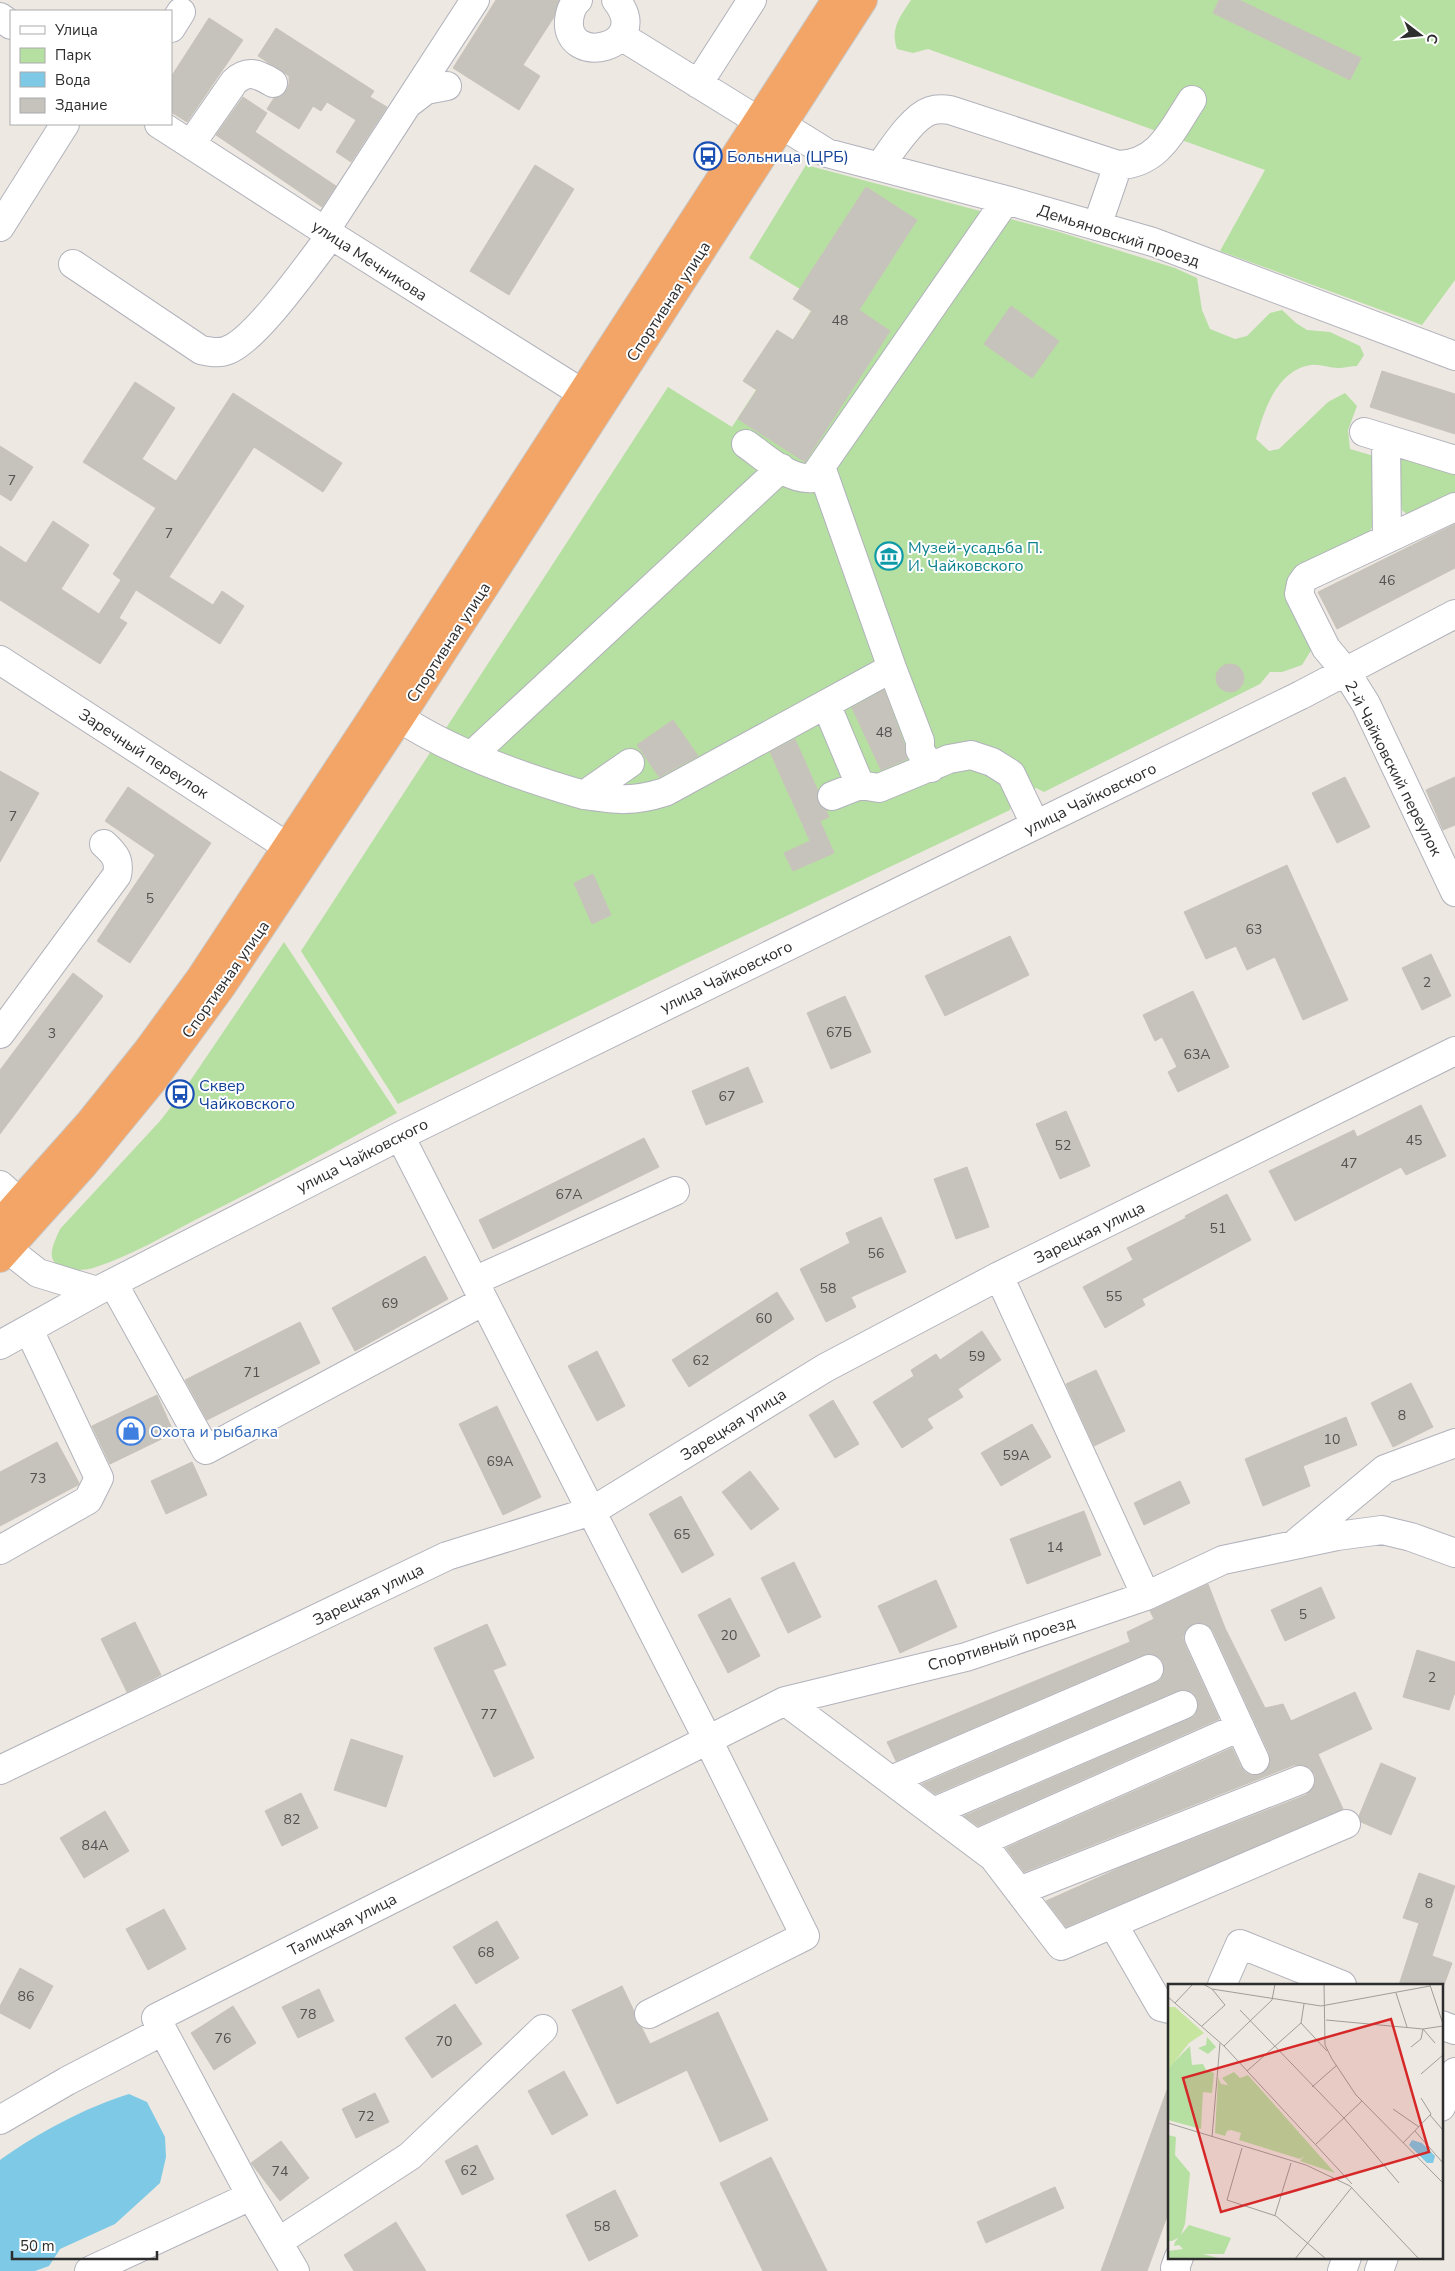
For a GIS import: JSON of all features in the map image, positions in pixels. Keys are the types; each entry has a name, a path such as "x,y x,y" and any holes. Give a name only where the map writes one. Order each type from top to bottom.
{"highway":[{"name":"Спортивная улица","path":"3,1250 82,1167 155,1078 222,986 400,718 770,123 836,0"},
{"name":"Спортивная улица","path":"0,1223 10,1194 148,1051 201,977 288,847 582,393 770,123 863,0"}],"street":[{"path":"73,264 201,350 214,353 228,350 243,341 263,320 328,233 475,0"},
{"path":"578,0 570,12 569,24 572,34 579,43 590,48 602,49 613,44 621,36 624,27 625,17 616,0"},
{"path":"698,84 752,0"},
{"name":"Демьяновский проезд","path":"621,36 698,84 822,151 1006,200 1153,242 1455,356"},
{"path":"191,144 234,82 242,75 249,73 258,74 273,83"},
{"path":"408,104 426,90 447,86"},
{"path":"880,166 920,117 929,111 939,109 950,110 1118,165 1140,163 1149,158 1164,142 1192,100"},
{"path":"0,227 64,125"},
{"name":"улица Мечникова","path":"161,125 582,393"},
{"path":"1097,226 1118,165"},
{"path":"746,444 792,476 803,480 813,478 1006,200"},
{"path":"1455,460 1375,435 1387,538 1455,507"},
{"path":"821,467 892,668 920,741 920,750 931,768"},
{"path":"473,754 782,468"},
{"name":"2-й Чайковский переулок","path":"1387,538 1306,577 1301,584 1299,594 1305,610 1326,648 1346,672 1366,704 1455,892"},
{"name":"улица Чайковского","path":"0,1345 105,1287 400,1136 1346,672 1455,614"},
{"name":"Заречный переулок","path":"0,660 288,847"},
{"path":"400,718 425,734 543,783 584,795 619,800 642,799 665,792 892,668"},
{"path":"826,704 860,785"},
{"path":"832,796 860,785 879,788 949,759 971,755 992,762 1011,774 1035,824"},
{"path":"584,795 630,763"},
{"path":"0,1034 117,875 119,864 114,853 104,844"},
{"name":"Зарецкая улица","path":"0,1770 447,1556 592,1511 825,1368 998,1276 1455,1051"},
{"path":"400,1136 708,1740 805,1936 649,2014"},
{"path":"3,1250 38,1273 105,1287 206,1450 479,1291 674,1191"},
{"path":"998,1276 1146,1596"},
{"path":"0,1550 88,1500 99,1478 29,1330"},
{"path":"1294,1545 1385,1469 1455,1443"},
{"name":"Спортивный проезд","path":"708,1740 785,1701 966,1657 1146,1596 1224,1560 1337,1536 1382,1530 1411,1537 1455,1553"},
{"path":"1199,1638 1256,1760"},
{"path":"891,1780 1149,1669"},
{"path":"785,1701 993,1857 1061,1946 1346,1824"},
{"path":"933,1812 1184,1705"},
{"path":"976,1844 1240,1727"},
{"name":"Талицкая улица","path":"163,2032 156,2018 708,1740"},
{"path":"1019,1891 1300,1780"},
{"path":"1113,1924 1161,2007 1168,2009"},
{"path":"1222,1984 1240,1944 1340,1984"},
{"path":"1442,2025 1455,2030"},
{"path":"278,2242 410,2156 543,2029"},
{"path":"0,2120 67,2081 163,2032 251,2196 295,2271"},
{"path":"1442,2104 1455,2072"},
{"path":"89,2271 251,2196"},
{"path":"1176,2271 1175,2268 1179,2258"},
{"path":"1342,2271 1347,2258"},
{"path":"1379,2271 1384,2258"}],"green space":[{"path":"911,0 1455,0 1455,280 1422,325 1220,251 1265,170 928,49 913,53 897,49 895,29"},
{"name":"Музей-усадьба П. И. Чайковского","path":"806,165 1056,231 1175,268 1197,278 1202,310 1210,329 1235,339 1247,336 1270,313 1282,310 1307,330 1330,332 1360,346 1364,355 1357,366 1338,368 1311,365 1299,368 1289,375 1281,383 1268,404 1256,439 1269,451 1279,449 1328,402 1345,393 1357,406 1348,430 1350,449 1374,456 1376,505 1374,523 1366,535 1359,540 1303,566 1312,649 1302,665 1282,672 1270,672 1260,684 1044,792 1036,788 1012,800 1010,810 691,961 398,1104 301,951 668,387 732,427 756,390 743,381 777,330 793,340 811,311 793,299 800,289 749,258"},
{"path":"1400,455 1455,470 1455,497 1411,518 1402,510 1399,484"},
{"path":"284,942 397,1113 274,1180 123,1257 87,1269 70,1270 60,1267 53,1260 52,1252 60,1229 160,1121 184,1090"}],"water":[{"path":"129,2094 147,2102 165,2137 166,2157 160,2183 115,2224 60,2249 49,2266 35,2271 0,2271 0,2160 62,2122 95,2106"}],"building":[{"path":"496,0 559,0 554,17 523,65 540,76 519,110 453,68"},
{"path":"1219,0 1239,0 1361,58 1350,80 1213,13"},
{"path":"209,18 243,40 187,122 172,113 172,75"},
{"path":"276,28 374,91 370,97 387,107 351,162 336,152 356,120 327,102 321,111 313,106 299,129 267,109 274,98 281,96 286,91 289,84 289,76 258,56"},
{"path":"243,97 267,113 255,132 336,186 322,207 216,135"},
{"path":"535,165 574,189 509,295 470,271"},
{"path":"866,187 917,220 859,310 890,331 805,462 738,419 757,390 743,381 777,330 793,340 812,311 793,299"},
{"path":"1011,306 1059,341 1032,378 984,344"},
{"path":"1382,371 1455,394 1455,434 1370,407"},
{"path":"135,382 175,408 142,459 176,481 233,393 342,463 323,492 254,447 169,577 213,605 222,591 244,606 220,644 136,590 119,618 127,623 100,664 0,600 0,546 26,563 53,521 89,545 61,589 99,614 121,580 113,574 156,508 83,462"},
{"path":"0,446 33,467 11,501 0,494"},
{"path":"1455,524 1455,568 1337,629 1318,592"},
{"path":"1230,664 1240,668 1244,678 1240,688 1230,692 1220,688 1216,678 1220,668"},
{"path":"884,690 904,744 907,759 881,770 852,708"},
{"path":"673,720 698,756 659,777 637,745"},
{"path":"795,739 818,791 818,802 826,810 829,817 820,821 834,853 793,871 784,853 810,841 770,752"},
{"path":"0,771 39,793 0,862"},
{"path":"1345,777 1370,827 1337,843 1312,793"},
{"path":"1455,777 1455,825 1443,830 1426,790"},
{"path":"128,787 211,843 130,963 97,941 155,855 105,821"},
{"path":"1287,865 1348,1000 1303,1020 1275,957 1247,970 1236,946 1206,959 1184,912"},
{"path":"593,874 611,915 592,924 574,883"},
{"path":"1010,936 1029,975 945,1016 925,976"},
{"path":"1431,954 1451,996 1422,1010 1402,968"},
{"path":"73,973 103,996 0,1134 0,1070"},
{"path":"1193,991 1229,1067 1178,1092 1168,1072 1177,1067 1162,1037 1155,1041 1143,1015"},
{"path":"845,996 871,1052 831,1069 807,1013"},
{"path":"748,1067 763,1102 706,1125 692,1091"},
{"path":"1421,1105 1446,1156 1406,1175 1401,1167 1295,1221 1269,1171 1354,1130 1357,1137"},
{"path":"1066,1111 1090,1166 1060,1179 1036,1124"},
{"path":"644,1138 659,1167 493,1249 479,1220"},
{"path":"967,1167 989,1227 956,1239 934,1179"},
{"path":"1227,1194 1251,1240 1142,1299 1145,1305 1105,1328 1083,1287 1133,1260 1127,1248 1186,1218 1185,1216"},
{"path":"881,1217 906,1272 851,1297 856,1307 826,1322 800,1269 850,1243 846,1233"},
{"path":"425,1256 448,1299 355,1351 332,1308"},
{"path":"777,1292 794,1319 689,1387 672,1360"},
{"path":"300,1322 320,1363 207,1420 185,1380"},
{"path":"982,1331 1001,1360 958,1389 963,1397 927,1419 933,1428 902,1448 873,1402 914,1376 911,1370 936,1354 940,1360"},
{"path":"597,1351 625,1406 597,1421 568,1366"},
{"path":"1096,1370 1125,1431 1094,1446 1066,1384"},
{"path":"1411,1383 1433,1427 1393,1447 1371,1403"},
{"name":"Охота и рыбалка","path":"157,1395 174,1433 110,1464 92,1426"},
{"path":"833,1400 859,1444 835,1458 809,1415"},
{"path":"497,1406 541,1497 503,1515 459,1424"},
{"path":"1346,1417 1357,1445 1303,1466 1310,1486 1263,1506 1245,1459"},
{"path":"1032,1424 1051,1457 1001,1486 981,1453"},
{"path":"57,1442 79,1483 78,1485 0,1526 0,1472"},
{"path":"192,1462 207,1495 166,1514 151,1481"},
{"path":"750,1471 779,1509 751,1530 722,1492"},
{"path":"1180,1481 1190,1503 1144,1525 1134,1503"},
{"path":"681,1496 714,1555 682,1573 649,1514"},
{"path":"1084,1511 1101,1555 1027,1584 1010,1539"},
{"path":"794,1562 821,1617 788,1633 761,1578"},
{"path":"936,1580 957,1627 900,1653 878,1606"},
{"path":"1208,1584 1225,1628 1265,1708 1283,1704 1291,1721 1355,1692 1372,1729 1318,1754 1343,1809 1066,1927 1046,1901 1124,1866 1306,1795 1315,1783 1315,1775 1310,1768 1303,1765 1294,1765 1024,1872 1006,1848 1232,1748 1246,1773 1253,1775 1261,1774 1267,1769 1270,1762 1269,1753 1213,1631 1201,1623 1193,1624 1187,1629 1183,1637 1219,1719 978,1826 964,1816 1189,1719 1195,1715 1198,1707 1197,1698 1192,1692 1185,1690 1177,1691 935,1794 922,1784 1155,1683 1161,1679 1164,1671 1163,1662 1159,1657 1151,1654 1143,1655 896,1761 887,1742 1130,1642 1127,1632 1154,1619 1150,1611"},
{"path":"1321,1587 1335,1618 1285,1641 1271,1610"},
{"path":"730,1598 760,1656 728,1673 698,1615"},
{"path":"135,1622 161,1675 127,1692 101,1639"},
{"path":"487,1624 506,1665 493,1670 534,1758 494,1777 434,1648"},
{"path":"1417,1650 1455,1662 1455,1692 1449,1710 1403,1697"},
{"path":"351,1739 403,1756 386,1807 334,1790"},
{"path":"1381,1763 1416,1778 1391,1835 1361,1822 1359,1816"},
{"path":"301,1793 318,1828 282,1846 265,1811"},
{"path":"105,1811 129,1851 84,1878 60,1838"},
{"path":"1419,1873 1455,1886 1432,1956 1452,1963 1444,1985 1399,1984 1419,1923 1403,1918"},
{"path":"164,1909 186,1949 148,1970 126,1929"},
{"path":"497,1921 519,1958 476,1984 453,1947"},
{"path":"20,1968 53,1986 30,2029 0,2013 0,2006"},
{"path":"622,1986 634,2011 635,2021 642,2028 650,2044 718,2012 768,2120 720,2142 687,2070 617,2104 572,2010"},
{"path":"319,1989 334,2021 298,2038 282,2007"},
{"path":"455,2004 482,2044 432,2078 405,2038"},
{"path":"233,2006 256,2043 214,2070 191,2033"},
{"path":"564,2071 588,2115 552,2135 528,2091"},
{"path":"1168,2090 1168,2214 1147,2271 1101,2271"},
{"path":"375,2093 389,2122 356,2138 342,2109"},
{"path":"281,2141 309,2178 280,2201 251,2163"},
{"path":"477,2145 494,2179 462,2195 445,2161"},
{"path":"771,2157 827,2271 763,2271 720,2183"},
{"path":"1055,2187 1064,2208 986,2243 977,2222"},
{"path":"615,2190 638,2236 589,2261 566,2215"},
{"path":"396,2222 426,2271 354,2271 344,2255"}],"place":[{"name":"Больница (ЦРБ)","path":"708,156"},
{"name":"Музей-усадьба П. И. Чайковского","path":"889,556"},
{"name":"Сквер Чайковского","path":"180,1094"},
{"name":"Охота и рыбалка","path":"131,1431"}]}
